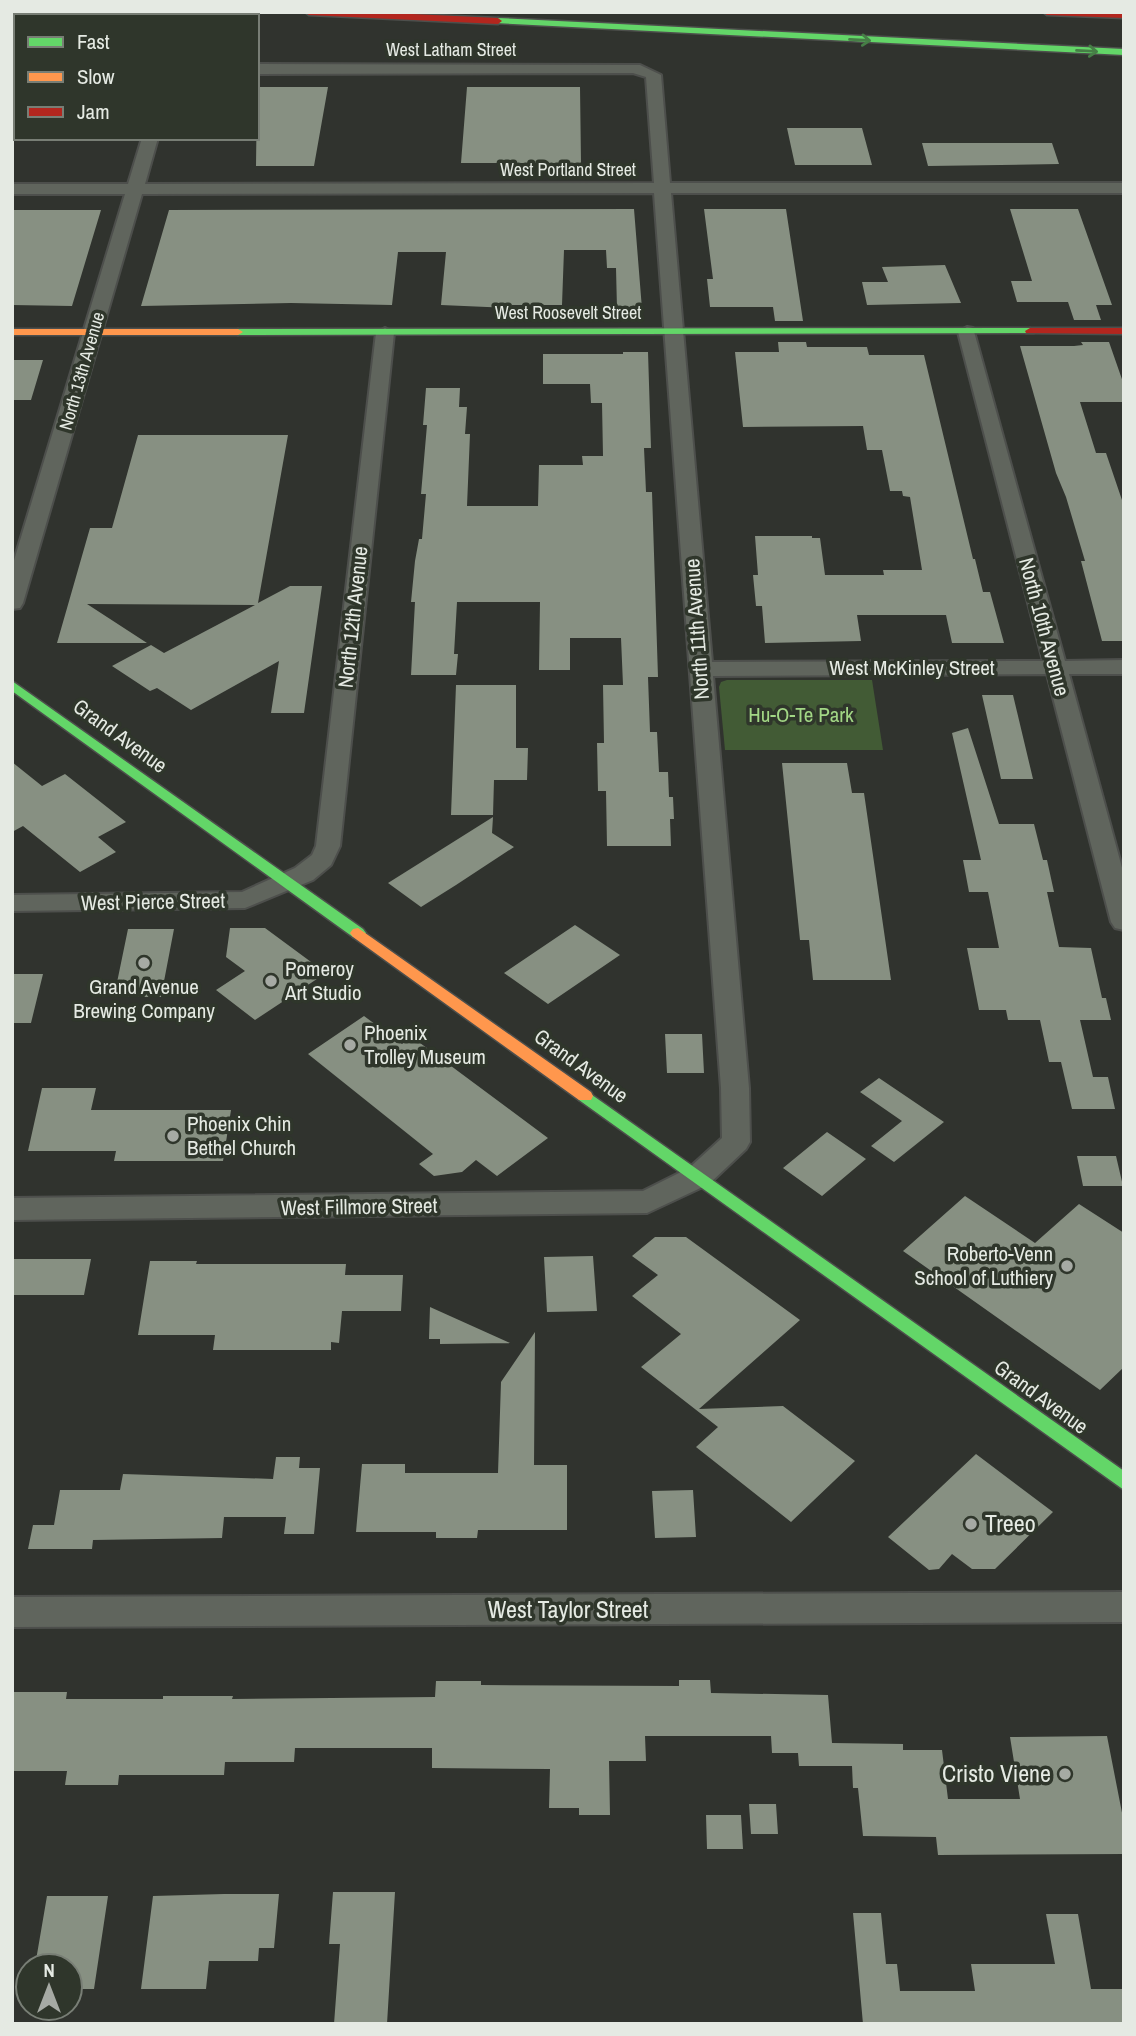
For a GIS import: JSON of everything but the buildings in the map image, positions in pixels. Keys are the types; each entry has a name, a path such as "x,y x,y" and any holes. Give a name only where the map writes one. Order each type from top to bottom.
{"main road":[{"path":"309,12 1124,52"},
{"path":"527,12 1124,38"},
{"path":"327,13 416,27 673,46"},
{"path":"1044,19 1124,15"},
{"path":"1044,19 1124,30"},
{"name":"West Roosevelt Street","path":"12,332 1124,331"},
{"name":"Grand Avenue","path":"12,685 1124,1482"}],"street":[{"name":"West Latham Street","path":"259,69 635,68 646,71"},
{"name":"North 11th Avenue","path":"646,71 653,75 676,332 700,668 735,1088 736,1142 699,1176"},
{"name":"North 13th Avenue","path":"12,603 149,140"},
{"name":"West Portland Street","path":"12,189 1124,188"},
{"name":"North 10th Avenue","path":"967,332 1124,922"},
{"name":"North 12th Avenue","path":"290,883 322,859 328,846 385,333"},
{"name":"West McKinley Street","path":"700,668 1124,667"},
{"name":"West Pierce Street","path":"12,903 245,901 290,883"},
{"name":"West Fillmore Street","path":"12,1209 647,1202 699,1176"},
{"name":"West Taylor Street","path":"12,1612 1124,1607"}],"green space":[{"name":"Hu-O-Te Park","path":"872,680 883,750 725,750 719,687 721,682"}],"traffic: fast":[{"path":"498,21 1124,52"},
{"path":"238,332 1030,331"},
{"path":"12,685 358,933"},
{"path":"585,1096 1124,1482"}],"traffic: slow":[{"path":"12,332 238,332"},
{"path":"358,933 585,1096"}],"traffic: jam":[{"path":"309,12 498,21"},
{"path":"1047,12 1124,15"},
{"path":"1030,331 1124,331"}],"place":[{"name":"Grand Avenue Brewing Company","path":"144,963"},
{"name":"Pomeroy Art Studio","path":"271,981"},
{"name":"Phoenix Trolley Museum","path":"350,1045"},
{"name":"Phoenix Chin Bethel Church","path":"173,1136"},
{"name":"Roberto-Venn School of Luthiery","path":"1067,1266"},
{"name":"Treeo","path":"971,1524"},
{"name":"Cristo Viene","path":"1065,1774"}]}
